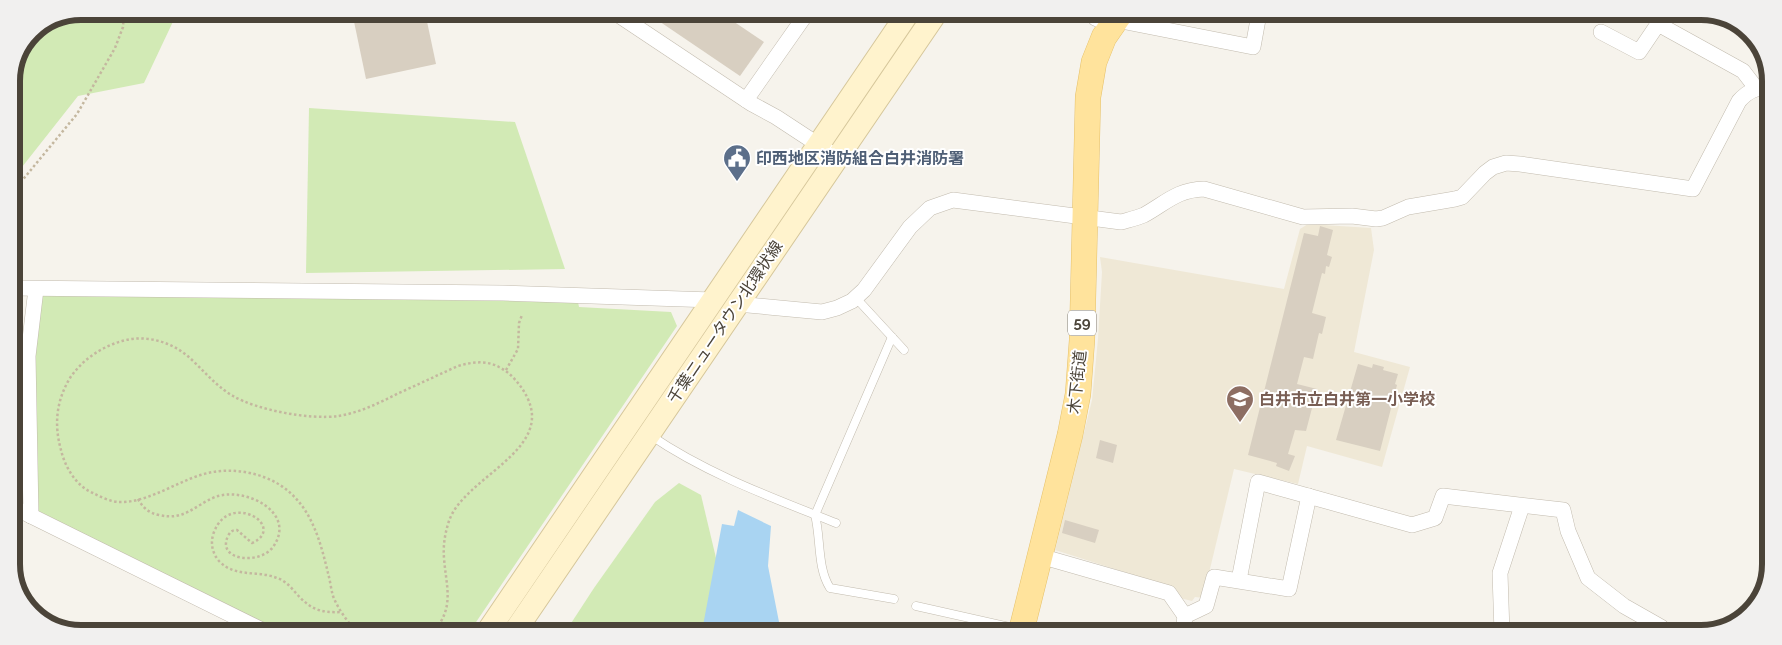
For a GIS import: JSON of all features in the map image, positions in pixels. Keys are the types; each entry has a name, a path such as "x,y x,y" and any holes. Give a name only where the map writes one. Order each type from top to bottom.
{"main road":[{"name":"千葉ニュータウン北環状線","path":"492,625 902,20"},
{"name":"千葉ニュータウン北環状線","path":"519,625 931,20"},
{"name":"木下街道","path":"1023,625 1070,435 1078,394 1082,340 1088,97 1094,62 1109,20"}],"street":[{"path":"626,20 746,100 776,117 837,157"},
{"path":"746,100 801,20"},
{"path":"1120,20 1253,47 1258,20"},
{"path":"1601,32 1639,52 1658,24 1743,71 1762,86"},
{"path":"737,304 822,312 837,308 856,298 864,290 910,227 930,208 953,200 1121,222 1143,215 1159,204 1189,190 1204,189 1303,217 1352,216 1376,219 1383,218 1408,207 1462,196 1493,167 1506,163 1693,189 1739,101 1746,93 1762,87"},
{"path":"20,288 503,294 713,300"},
{"path":"31,516 28,356 36,288"},
{"path":"1238,580 1258,482 1412,525 1435,518 1443,496 1563,510 1568,531 1588,578 1624,606 1657,625"},
{"path":"1185,616 1206,606 1214,577 1289,589 1310,496"},
{"path":"1502,625 1500,573 1522,506"},
{"path":"20,510 252,625"},
{"path":"1040,556 1168,593 1185,616 1184,625"}],"lane":[{"path":"856,298 904,350"},
{"path":"892,337 815,515 819,528 823,572 830,588 894,599"},
{"path":"649,434 676,453 748,488 836,524"},
{"path":"916,606 996,625"}],"path":[{"path":"20,183 77,114 115,48 124,27 124,20"},
{"path":"506,370 518,349 518,322 522,315"},
{"path":"352,625 333,596 314,525 297,499 269,479 241,472 212,472 138,499 118,502 89,492 80,485 63,458 56,435 58,405 64,388 74,372 95,353 109,345 130,339 144,338 159,341 185,354 217,386 244,402 268,409 321,417 337,416 366,408 458,366 470,363 491,363 506,370 518,384 529,402 531,410 529,432 520,448 470,491 454,509 444,539 448,600 443,618 438,625"},
{"path":"138,499 149,512 169,517 180,516 220,496 239,495 258,500 270,509 278,523 278,533 273,548 262,556 253,559 241,559 232,554 227,548 230,532 237,530 252,543 260,538 263,527 260,520 255,516 244,513 233,514 220,522 213,535 213,550 218,559 235,571 266,574 280,579 305,603 318,610 342,612"}],"shaded area":[{"name":"白井市立白井第一小学校","path":"1308,224 1371,228 1374,250 1354,352 1410,367 1382,467 1307,446 1298,484 1234,469 1203,598 1195,597 1192,601 1180,598 1174,588 1055,550 1092,400 1102,272 1100,257 1284,289 1300,229"}],"green space":[{"path":"174,20 144,83 78,96 20,170 21,69 30,47 38,38 47,30 69,21"},
{"path":"309,108 515,122 565,269 306,273"},
{"path":"44,295 578,302 579,307 671,312 677,326 474,625 266,625 36,513 35,355 40,298"},
{"path":"679,483 701,495 716,558 717,624 570,625 594,588 655,502"}],"water":[{"path":"738,510 771,526 768,566 780,625 703,625 722,524 734,526"}],"building":[{"path":"354,20 427,20 436,64 366,79"},
{"path":"657,20 731,20 764,42 740,76"},
{"path":"1320,226 1333,230 1327,255 1332,257 1329,267 1326,266 1325,274 1322,273 1312,313 1326,317 1322,334 1319,333 1313,359 1304,357 1297,384 1317,389 1306,431 1295,430 1288,454 1295,456 1289,471 1276,466 1277,463 1248,455 1304,233 1318,236"},
{"path":"1358,364 1372,368 1373,364 1384,367 1383,370 1398,374 1395,384 1397,385 1380,451 1336,440"},
{"path":"1100,440 1117,445 1113,463 1096,458"},
{"path":"1065,520 1099,530 1095,543 1062,533"}],"place":[{"name":"印西地区消防組合白井消防署","path":"737,182"},
{"name":"白井市立白井第一小学校","path":"1240,423"}]}
